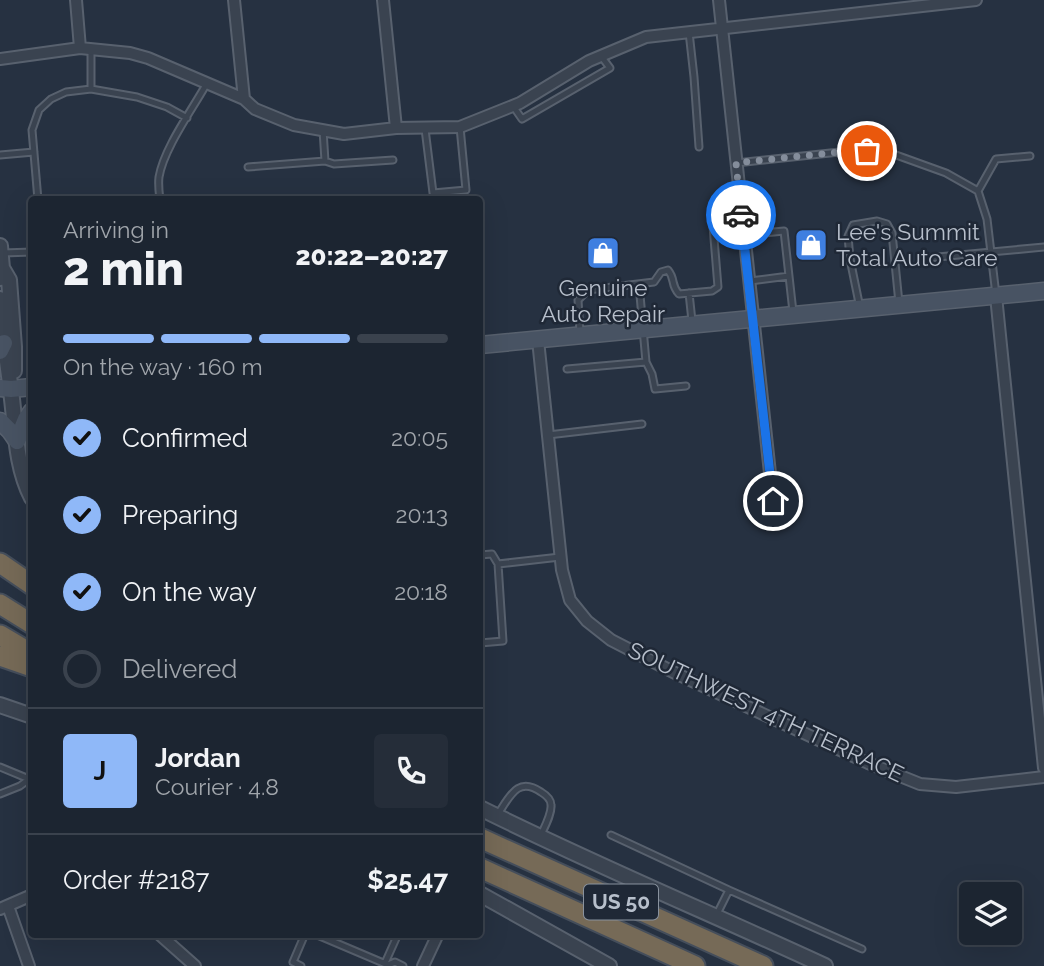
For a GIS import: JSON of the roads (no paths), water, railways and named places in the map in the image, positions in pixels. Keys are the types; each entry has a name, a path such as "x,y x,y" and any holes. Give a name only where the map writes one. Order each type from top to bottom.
{"highway":[{"path":"0,563 28,582"},
{"path":"0,604 28,622"},
{"path":"0,635 28,652"},
{"path":"0,656 28,666"},
{"name":"US 50","path":"483,839 763,966"},
{"name":"US 50","path":"483,869 695,966"}],"main road":[{"path":"483,345 1044,291"},
{"path":"4,391 28,388"},
{"path":"17,441 28,416"},
{"path":"0,421 17,441"}],"street":[{"path":"76,0 85,49"},
{"path":"234,0 244,99"},
{"path":"383,0 396,128"},
{"path":"719,0 773,501"},
{"path":"0,59 85,49 130,53 244,99 255,109 294,125 344,134 396,128 460,127 513,106 589,61 646,37 976,0"},
{"path":"0,246 1,266 9,280 15,347 15,362 4,391"},
{"path":"996,296 1038,651 1044,768"},
{"path":"0,299 4,391 17,441 19,463 28,487"},
{"name":"SOUTHWEST 4TH TERRACE","path":"538,340 562,570 570,600 587,621 611,640 677,674 868,763 920,783 956,787 1044,777"},
{"path":"0,705 28,715"},
{"path":"483,810 540,838 825,966"},
{"path":"483,896 609,966"},
{"path":"28,897 4,908 29,966"},
{"path":"164,938 195,966"},
{"path":"423,966 436,938"}],"lane":[{"path":"689,32 699,147"},
{"path":"85,49 91,89"},
{"path":"513,106 522,119 610,68 601,56"},
{"path":"160,196 158,181 162,164 206,83"},
{"path":"38,196 32,130 39,110 51,99 66,92 91,89 137,97 167,107 187,118"},
{"path":"425,128 433,193 466,190 460,127"},
{"path":"323,130 326,160"},
{"path":"736,163 849,151 885,151 946,173 978,191 987,219 996,296"},
{"path":"0,155 34,152"},
{"path":"978,191 996,159 1030,156"},
{"path":"248,167 326,160 334,164 393,160"},
{"path":"580,336 578,300 588,290 654,282 661,271 668,270 673,275 674,288 680,294 712,291 718,287 712,214 718,207 740,204"},
{"path":"860,309 848,236 853,225 877,221 887,224 892,233 899,306"},
{"path":"743,235 784,231 793,315"},
{"path":"927,258 1044,247"},
{"path":"1,266 28,253"},
{"path":"748,281 789,276"},
{"path":"639,284 646,362 652,373 655,389 686,386"},
{"path":"689,293 692,324"},
{"path":"567,369 646,362"},
{"path":"548,435 642,424"},
{"path":"483,555 492,554 498,564 502,641 483,643"},
{"path":"498,564 561,557"},
{"path":"0,767 28,777"},
{"path":"0,794 28,780"},
{"path":"496,816 516,789 526,785 533,787 548,797 551,806 540,838"},
{"path":"611,835 862,949"},
{"path":"716,916 729,890"},
{"path":"301,966 293,962 303,938"},
{"path":"323,938 387,965 395,962 403,966"},
{"path":"387,965 397,938"}],"place":[{"name":"Lee's Summit Total Auto Care","path":"811,245"},
{"name":"Genuine Auto Repair","path":"603,253"}]}
